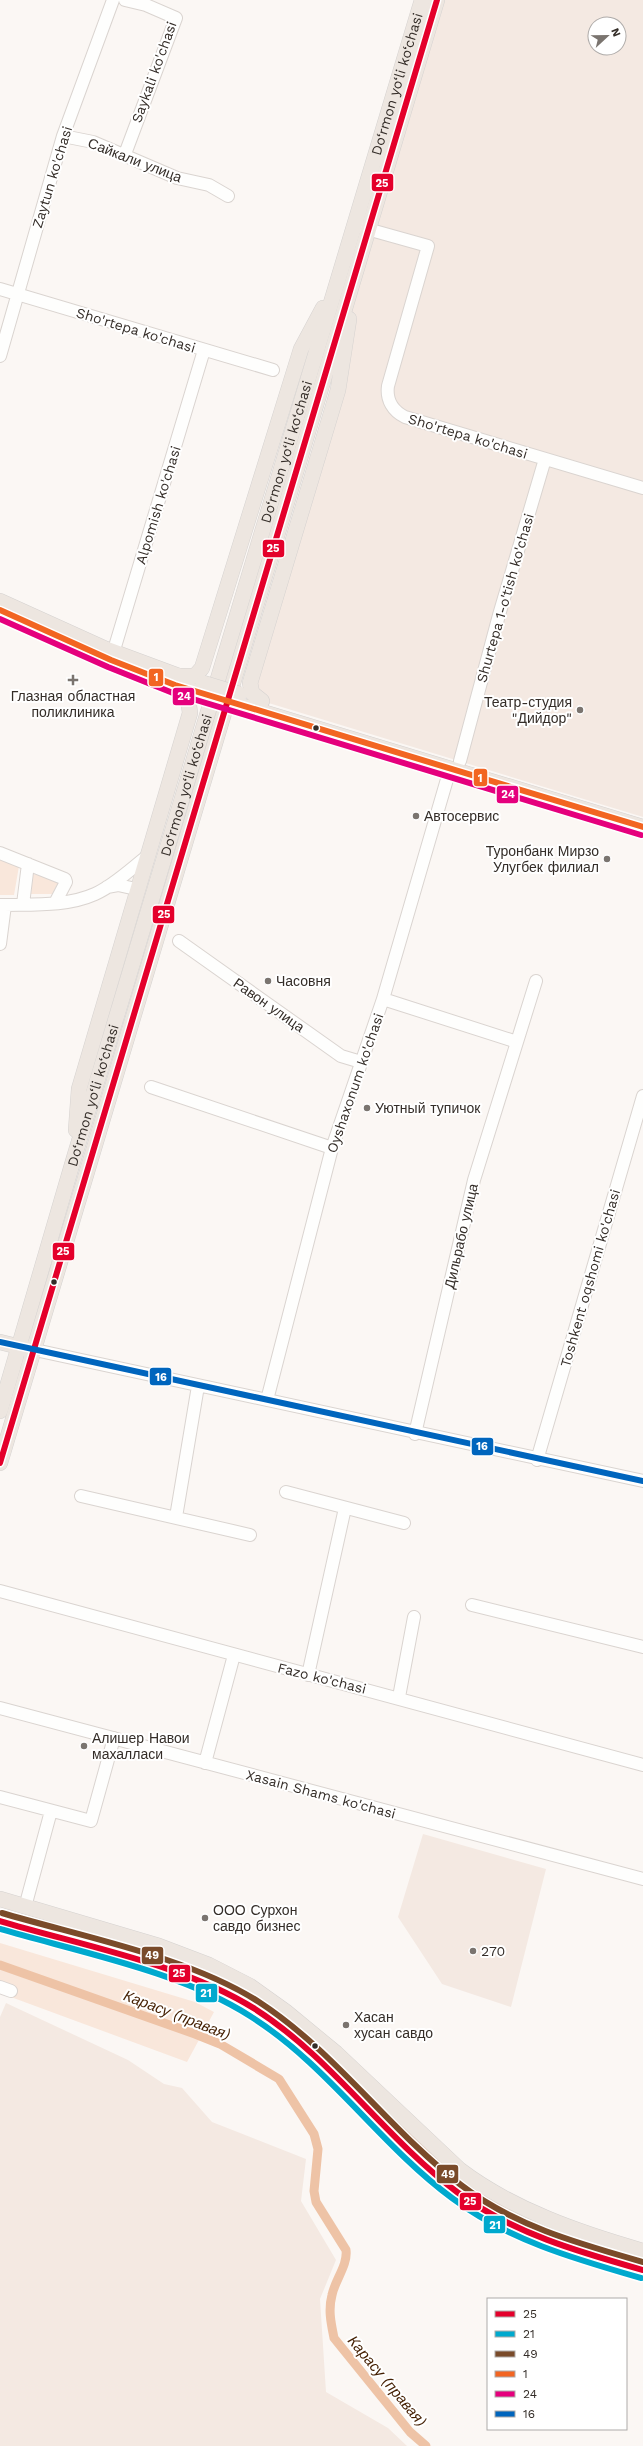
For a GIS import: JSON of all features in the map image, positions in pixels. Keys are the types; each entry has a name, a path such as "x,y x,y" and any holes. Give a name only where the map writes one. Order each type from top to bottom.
{"main road":[{"name":"Do‘rmon yo‘li ko‘chasi","path":"362,227 422,0"},
{"name":"Do‘rmon yo‘li ko‘chasi","path":"0,1410 74,1158 346,278 437,0"},
{"name":"Do‘rmon yo‘li ko‘chasi","path":"0,1463 35,1350 346,278"},
{"path":"176,680 195,676 202,668 301,349 346,278"},
{"path":"262,701 252,693 250,682 338,390 346,278"},
{"path":"0,601 112,656"},
{"path":"0,610 112,656 176,680 455,765 643,817"},
{"path":"74,1158 79,1089 136,888 190,713 188,698 176,680"},
{"path":"237,699 262,701 643,827"},
{"path":"0,1342 35,1350"},
{"path":"0,1899 159,1946 239,1979 285,2010 365,2080 460,2170 481,2185 541,2215 643,2251"},
{"path":"20,1927 26,1907"},
{"path":"0,1921 168,1969 231,1996 272,2021 353,2093 431,2170 471,2201 534,2234 643,2270"},
{"path":"231,1996 239,1979"},
{"path":"353,2093 365,2080"}],"street":[{"name":"Zaytun ko'chasi","path":"0,356 63,136 113,0"},
{"name":"Saykali ko'chasi","path":"125,0 146,5 176,18 125,154"},
{"name":"Сайкали улица","path":"63,136 78,137 125,154 177,178 209,185 228,196"},
{"name":"Sho'rtepa ko'chasi","path":"362,227 428,246 388,386 388,396 393,408 405,417 643,488"},
{"name":"Sho'rtepa ko'chasi","path":"0,289 273,370"},
{"name":"Alpomish ko'chasi","path":"112,656 204,350"},
{"name":"Shurtepa 1-o'tish ko'chasi","path":"455,765 545,459"},
{"name":"Oyshaxonum ko'chasi","path":"267,1400 332,1148 383,999 455,765"},
{"path":"0,853 65,879 66,882 55,903"},
{"path":"106,888 145,858"},
{"path":"23,904 28,864"},
{"path":"0,944 2,905 55,903 81,899 118,884 136,888"},
{"name":"Равон улица","path":"179,941 341,1056 361,1062"},
{"name":"Дильрабо улица","path":"415,1434 474,1180 536,981"},
{"path":"383,999 517,1042"},
{"path":"151,1087 332,1148"},
{"name":"Toshkent oqshomi ko'chasi","path":"537,1460 643,1096"},
{"path":"35,1350 267,1400 415,1434 643,1481"},
{"path":"176,1516 198,1386"},
{"path":"286,1492 404,1523"},
{"path":"81,1496 176,1516 250,1535"},
{"path":"308,1675 345,1508"},
{"name":"Fazo ko'chasi","path":"0,1591 308,1675 399,1697 643,1765"},
{"path":"472,1605 643,1647"},
{"path":"399,1697 414,1617"},
{"path":"205,1763 234,1655"},
{"name":"Xasain Shams ko'chasi","path":"0,1708 643,1880"},
{"path":"0,1796 91,1821 114,1738"},
{"path":"26,1907 51,1811"}],"shaded area":[{"path":"437,0 643,0 643,817 262,701 254,696 338,390 353,280"},
{"path":"0,858 19,866 14,895 0,895"},
{"path":"33,874 59,881 52,894 31,894"},
{"name":"270","path":"423,1834 546,1869 511,2007 442,1984 398,1917"},
{"path":"30,1916 176,1959 221,1978 219,1983 163,1961 28,1921"},
{"path":"0,1943 195,2002 214,2012 187,2062 0,1993"},
{"path":"6,2003 128,2060 164,2084 182,2088 212,2122 306,2159 301,2201 336,2260 320,2299 326,2392 388,2428 407,2446 0,2446 0,2017"},
{"path":"372,2095 457,2174 453,2178 368,2099"},
{"path":"476,2191 550,2228 643,2257 643,2262 599,2249 535,2225 473,2194"}],"waterway":[{"name":"Карасу (правая)","path":"0,1965 220,2044 279,2079 314,2134 318,2149 314,2191 316,2202 346,2250 345,2261 334,2289 330,2306 330,2316 334,2338 410,2432 426,2446"},
{"path":"369,2097 452,2174 479,2195 549,2230 643,2260"}],"transit line":[{"name":"25","path":"0,1463 437,0"},
{"name":"1","path":"0,610 111,660 175,685 643,827"},
{"name":"24","path":"0,619 108,667 173,693 641,835"},
{"name":"16","path":"0,1342 643,1481"},
{"name":"49","path":"2,1913 168,1960 201,1972 231,1986 259,2002 287,2022 313,2044 338,2067 410,2140 461,2185 481,2199 525,2223 548,2232 572,2241 643,2262"},
{"name":"25","path":"0,1921 131,1957 164,1968 227,1993 255,2009 283,2029 309,2051 334,2074 405,2147 457,2192 478,2206 500,2219 547,2240 643,2270"},
{"name":"21","path":"0,1929 96,1955 162,1975 223,2001 250,2016 278,2036 304,2058 426,2177 473,2213 496,2226 543,2247 641,2278"}],"place":[{"name":"Глазная областная поликлиника","path":"73,680"},
{"name":"Театр-студия \"Дийдор\"","path":"580,710"},
{"name":"Автосервис","path":"416,816"},
{"name":"Туронбанк Мирзо Улугбек филиал","path":"607,859"},
{"name":"Часовня","path":"268,981"},
{"name":"Уютный тупичок","path":"367,1108"},
{"name":"Алишер Навои махалласи","path":"84,1746"},
{"name":"ООО Сурхон савдо бизнес","path":"205,1918"},
{"name":"270","path":"473,1951"},
{"name":"Хасан хусан савдо","path":"346,2025"}]}
